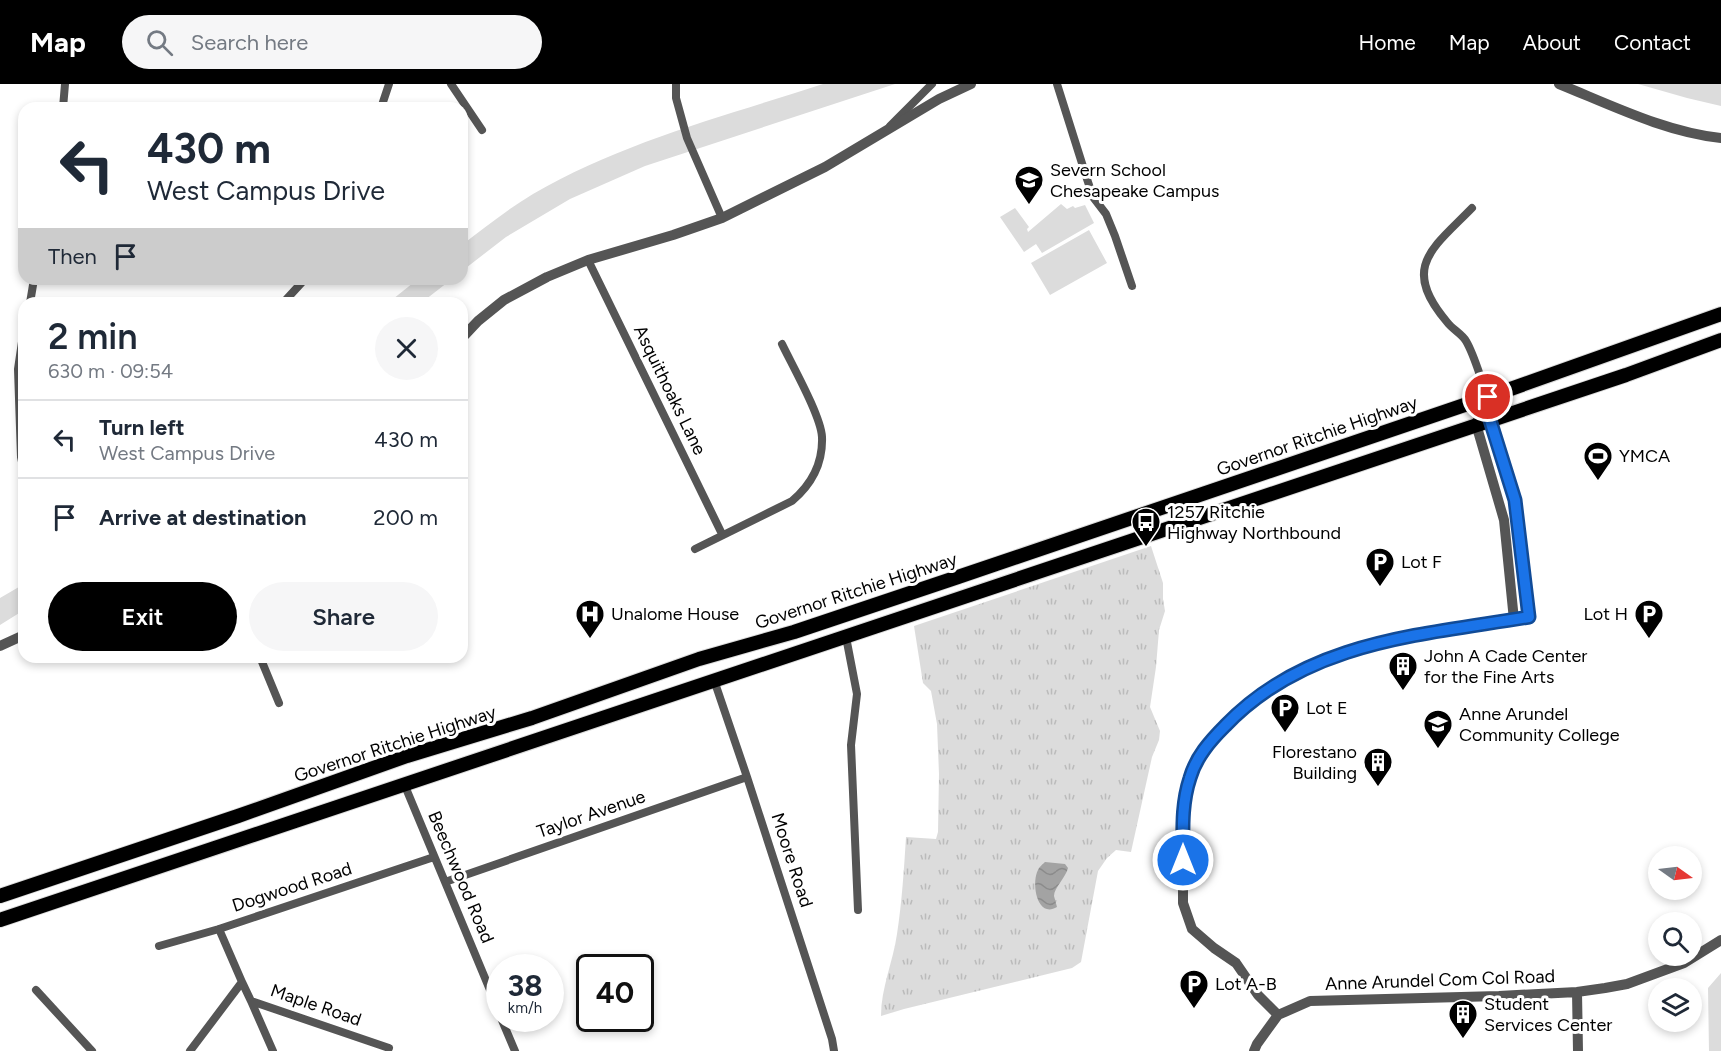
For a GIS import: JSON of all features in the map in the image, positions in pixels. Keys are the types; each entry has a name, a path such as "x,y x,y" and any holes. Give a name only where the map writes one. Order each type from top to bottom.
{"highway":[{"name":"Governor Ritchie Highway","path":"0,896 407,756 532,718 699,659 794,632 1488,397 1721,314"},
{"path":"0,920 1626,375 1721,340"},
{"path":"794,632 800,651"},
{"path":"238,816 241,839"}],"street":[{"path":"64,102 65,84"},
{"path":"383,102 389,84"},
{"path":"451,84 463,102"},
{"path":"676,84 676,98 685,130 722,218"},
{"path":"884,132 932,84"},
{"path":"468,332 504,300 547,277 588,260 722,218 798,181 969,84"},
{"path":"1057,84 1093,197 1106,214 1132,286"},
{"path":"1559,84 1642,118 1687,132 1721,138"},
{"path":"468,109 482,130"},
{"path":"1254,1051 1278,1015 1258,995 1236,963 1192,929 1183,903 1183,811 1190,777 1206,746 1240,710 1290,675 1346,652 1399,637 1529,617 1515,500 1490,420 1488,397 1466,340 1447,322 1435,305 1426,290 1423,276 1426,260 1436,244 1472,208"},
{"name":"Asquithoaks Lane","path":"588,260 722,534"},
{"path":"288,297 300,285"},
{"path":"695,549 792,501 805,490 817,471 821,457 822,435 816,415 782,344"},
{"path":"1488,397 1476,424 1504,520 1514,620"},
{"path":"846,637 857,694 851,745 858,910"},
{"path":"0,646 18,638"},
{"path":"262,663 279,703"},
{"name":"Moore Road","path":"714,680 834,1051"},
{"name":"Taylor Avenue","path":"445,882 747,777"},
{"name":"Beechwood Road","path":"405,786 486,980"},
{"name":"Dogwood Road","path":"159,946 219,929 434,857"},
{"name":"Maple Road","path":"219,929 252,1001 389,1047"},
{"name":"Anne Arundel Com Col Road","path":"1278,1015 1310,1001 1577,992 1627,984 1683,963 1721,940"},
{"path":"190,1051 242,982"},
{"path":"36,990 92,1051"},
{"name":"Anne Arundel Com Col Road","path":"1577,992 1578,1051"},
{"path":"252,1001 270,1050"},
{"path":"507,1032 515,1051"}],"green space":[{"path":"823,84 895,84 645,166 570,199 506,237 468,266 468,240 533,194 602,159 712,119"},
{"path":"1638,84 1721,84 1721,106 1687,98"},
{"path":"1061,204 1067,209 1085,205 1094,223 1042,253 1036,244 1024,252 1000,217 1015,208 1029,227 1028,232"},
{"path":"1089,230 1107,263 1050,295 1031,263"},
{"path":"410,285 444,285 429,297 396,297"},
{"path":"1151,546 1163,583 1165,611 1159,630 1150,707 1160,731 1159,740 1152,757 1131,852 1116,850 1098,871 1081,962 1072,968 881,1016 883,995 899,922 906,837 936,839 938,832 937,724 931,691 923,683 914,626"},
{"path":"18,588 18,614 0,625 0,598"},
{"path":"1721,973 1721,1051 1709,1051 1708,988"}],"water":[{"path":"1045,862 1065,864 1068,868 1054,896 1057,907 1050,909 1040,904 1035,883 1039,869"}],"place":[{"name":"Severn School Chesapeake Campus","path":"1029,206"},
{"name":"YMCA","path":"1598,482"},
{"name":"1257 Ritchie Highway Northbound","path":"1146,548"},
{"name":"Lot F","path":"1380,588"},
{"name":"Unalome House","path":"590,640"},
{"name":"Lot H","path":"1649,640"},
{"name":"John A Cade Center for the Fine Arts","path":"1403,692"},
{"name":"Lot E","path":"1285,734"},
{"name":"Anne Arundel Community College","path":"1438,750"},
{"name":"Florestano Building","path":"1378,788"},
{"name":"Lot A-B","path":"1194,1010"},
{"name":"Student Services Center","path":"1463,1040"}],"route":[{"path":"1183,860 1183,811 1190,777 1206,746 1240,710 1290,675 1346,652 1399,637 1529,617 1515,500 1490,420 1488,397"}]}
